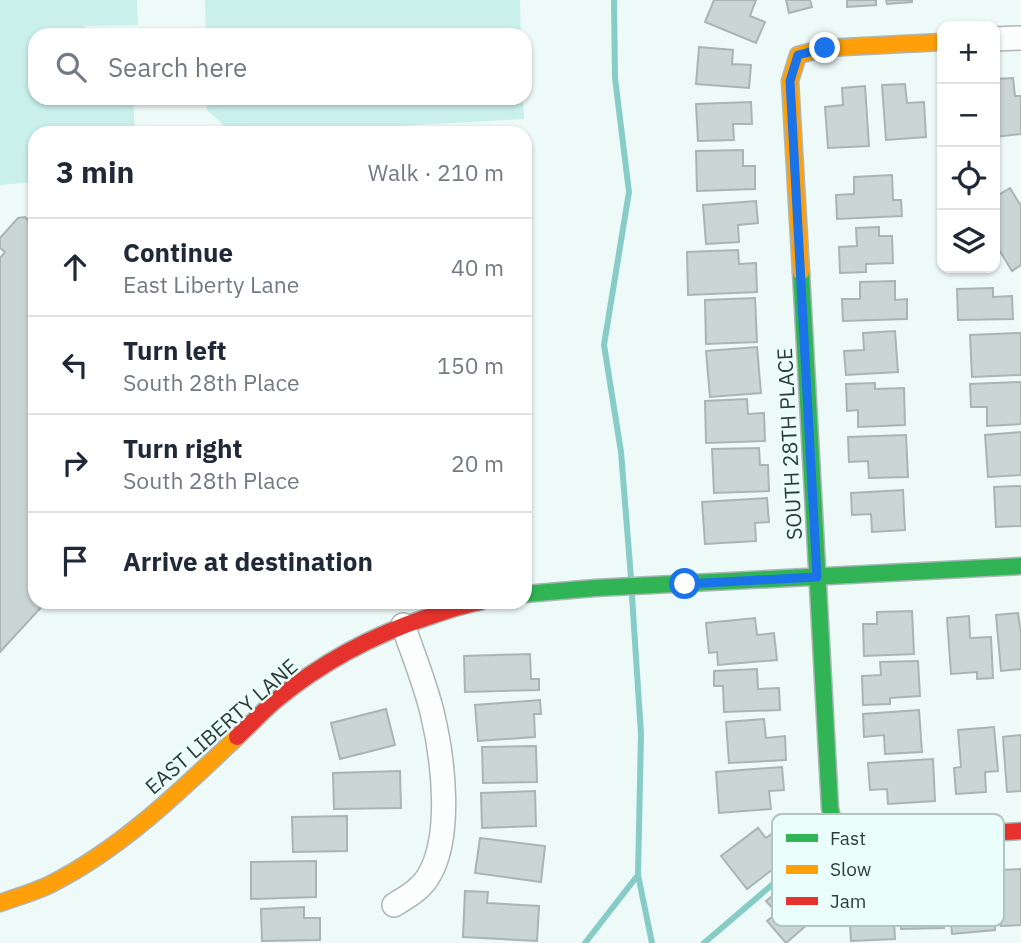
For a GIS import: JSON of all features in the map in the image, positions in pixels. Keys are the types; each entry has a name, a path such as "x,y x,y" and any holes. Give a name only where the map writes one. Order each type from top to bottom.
{"street":[{"path":"1000,39 1021,38"},
{"name":"SOUTH 28TH PLACE","path":"831,814 790,81 798,55 825,48 937,42"},
{"path":"532,593 1021,566"},
{"name":"EAST LIBERTY LANE","path":"0,903 50,884 132,831 173,798 276,700 322,667 362,643 403,625 452,609"},
{"path":"394,905 412,894 426,880 436,860 444,799 432,712 403,625"}],"shaded area":[{"path":"0,0 137,0 138,25 28,28 28,105 133,105 135,126 28,126 28,183 0,185"},
{"path":"205,0 520,0 521,28 206,28"},
{"path":"207,105 523,105 524,119 398,126 224,126 207,110"}],"building":[{"path":"714,0 756,0 750,16 765,22 756,43 705,22"},
{"path":"786,0 810,0 812,7 789,13"},
{"path":"847,0 876,0 876,5 847,7"},
{"path":"886,0 912,0 912,2 887,4"},
{"path":"699,47 733,50 732,64 751,65 749,88 696,84"},
{"path":"1013,78 1015,96 1021,96 1021,134 1000,136 1000,79"},
{"path":"905,84 907,103 924,102 926,137 886,140 882,85"},
{"path":"865,86 869,146 828,148 825,107 843,105 842,88"},
{"path":"751,102 752,124 733,124 734,140 698,141 696,104"},
{"path":"743,150 743,166 755,166 755,189 697,191 696,151"},
{"path":"892,175 893,200 901,200 902,216 837,219 836,195 854,194 854,177"},
{"path":"1010,188 1021,206 1021,265 1012,271 1000,251 1000,194"},
{"path":"756,201 758,223 738,225 739,242 706,244 703,205"},
{"path":"25,217 28,220 28,609 40,609 0,652 0,258 5,252 0,248 0,238 18,218"},
{"path":"879,227 879,236 892,236 893,263 866,264 866,272 840,273 839,247 857,246 856,228"},
{"path":"738,250 739,264 756,263 757,292 688,295 687,252"},
{"path":"895,281 895,300 907,299 907,319 843,321 842,299 860,299 860,282"},
{"path":"993,288 993,297 1012,296 1013,319 958,320 957,289"},
{"path":"755,298 757,342 706,344 705,300"},
{"path":"895,331 898,372 846,375 844,351 864,350 863,333"},
{"path":"1021,333 1021,375 972,377 970,335"},
{"path":"757,347 761,393 710,397 706,351"},
{"path":"1021,382 1021,424 987,426 987,407 971,407 970,384"},
{"path":"875,383 875,389 904,388 905,425 858,427 858,410 847,411 846,384"},
{"path":"747,399 748,414 764,413 765,441 706,443 705,401"},
{"path":"1021,432 1021,475 988,477 985,435"},
{"path":"906,435 908,477 869,478 868,461 849,462 848,437"},
{"path":"759,448 760,465 768,465 769,491 714,493 712,449"},
{"path":"1021,486 1021,526 996,527 994,487"},
{"path":"903,490 905,530 872,532 871,514 852,515 851,493"},
{"path":"767,498 769,522 755,523 756,541 705,544 702,502"},
{"path":"912,611 914,654 864,656 863,624 877,624 877,612"},
{"path":"1018,613 1021,669 1001,671 996,615"},
{"path":"969,616 970,638 991,637 993,678 977,679 977,672 951,674 947,618"},
{"path":"755,618 757,635 774,633 777,660 718,665 717,652 709,653 706,623"},
{"path":"530,654 531,679 539,679 539,690 465,692 464,656"},
{"path":"918,661 920,696 890,698 890,704 863,705 862,676 881,675 880,662"},
{"path":"757,669 758,689 779,688 780,710 724,712 723,686 714,686 714,671"},
{"path":"540,700 541,714 534,714 535,737 478,741 475,705"},
{"path":"386,709 395,745 340,759 331,723"},
{"path":"919,710 922,752 885,754 884,735 864,737 863,714"},
{"path":"764,719 766,738 785,736 786,760 729,763 726,722"},
{"path":"994,727 998,771 985,772 986,792 956,794 954,768 961,767 958,730"},
{"path":"1021,735 1021,791 1007,792 1003,737"},
{"path":"536,746 537,782 483,783 482,747"},
{"path":"933,759 935,801 888,804 887,789 870,790 868,763"},
{"path":"782,767 784,790 769,791 771,809 719,813 716,772"},
{"path":"400,771 401,808 334,809 333,773"},
{"path":"535,791 536,826 482,828 481,793"},
{"path":"347,816 347,851 293,852 292,817"},
{"path":"758,828 766,838 772,834 772,870 747,889 721,856"},
{"path":"480,838 545,846 541,882 475,873"},
{"path":"316,861 316,897 251,899 251,862"},
{"path":"1021,869 1021,925 1004,926 1004,870"},
{"path":"465,891 488,892 487,903 539,906 537,941 463,937"},
{"path":"772,896 772,908 766,901"},
{"path":"304,907 304,918 320,918 320,940 262,941 261,909"},
{"path":"772,917 772,926 806,926 786,943 767,921"},
{"path":"850,926 894,926 895,939 851,941"},
{"path":"901,926 944,926 944,928 901,929"},
{"path":"951,926 995,926 995,930 952,934"}],"waterway":[{"path":"614,0 615,78 629,192 604,345 621,452 631,578"},
{"path":"632,596 641,734 638,875 652,943"},
{"path":"585,943 638,875"},
{"path":"704,943 772,885"}],"traffic: fast":[{"path":"801,272 831,814"},
{"path":"532,593 1021,566"}],"traffic: slow":[{"path":"801,272 790,81 798,55 825,48 937,42"},
{"path":"0,903 51,884 102,853 149,817 237,737"}],"traffic: jam":[{"path":"237,737 271,704 348,651 408,624 451,609"},
{"path":"1004,832 1021,831"}],"route":[{"path":"685,584 817,577 790,81 798,55 825,48"}]}
